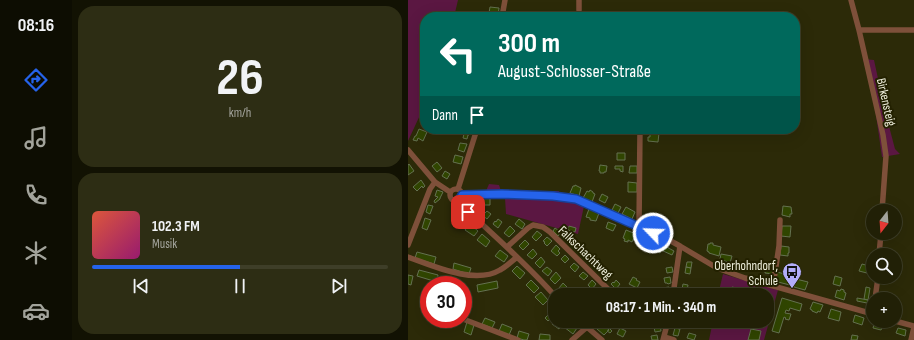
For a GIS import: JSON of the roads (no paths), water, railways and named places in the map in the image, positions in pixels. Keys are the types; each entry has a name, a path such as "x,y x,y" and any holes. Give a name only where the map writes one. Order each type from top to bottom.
{"street":[{"path":"503,12 505,0"},
{"path":"579,0 579,10"},
{"name":"Birkensteig","path":"852,0 883,135 886,156 883,204"},
{"path":"859,30 914,30"},
{"path":"458,189 474,134"},
{"path":"639,227 640,134"},
{"path":"408,150 435,182 450,192"},
{"path":"408,245 430,188 435,182"},
{"path":"450,192 454,188 458,189"},
{"path":"458,189 462,195"},
{"path":"450,192 451,199 457,201 548,288"},
{"path":"462,195 502,194 553,196 576,199 680,246 717,268 773,286 866,310"},
{"path":"457,201 462,195"},
{"path":"773,286 779,246 780,220"},
{"name":"Falkschachtweg","path":"507,248 533,225 543,228 550,232 607,288"},
{"path":"674,288 680,246"},
{"path":"408,257 435,267 464,275 487,275 501,270 517,257"},
{"path":"472,322 518,340"},
{"path":"902,323 914,326 911,340"},
{"path":"572,340 586,328"},
{"path":"588,328 602,340"},
{"path":"666,328 663,338 674,340"}],"place":[{"name":"Oberhohndorf, Schule","path":"792,289"}]}
